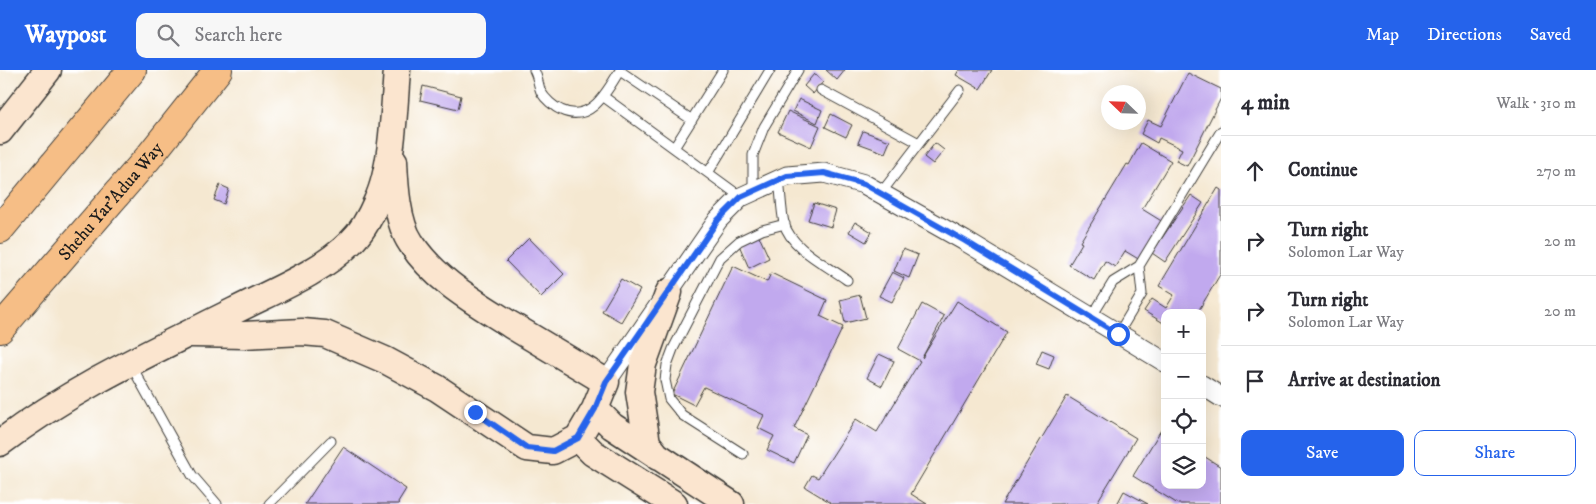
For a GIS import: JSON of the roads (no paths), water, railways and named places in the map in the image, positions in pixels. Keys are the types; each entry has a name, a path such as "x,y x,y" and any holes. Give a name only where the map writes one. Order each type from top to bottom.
{"highway":[{"path":"0,229 132,70"},
{"name":"Shehu Yar'Adua Way","path":"0,329 148,158 218,70"}],"street":[{"path":"0,131 48,70"},
{"path":"0,443 51,406 130,363 309,274 352,242 362,229 378,200 386,175 393,126 397,70"},
{"path":"393,126 395,182 403,225 410,243 455,289 606,382"},
{"path":"585,446 604,418 606,382 718,220 747,194 787,176 824,173 864,184 965,241 1161,360"},
{"path":"658,457 647,443 639,392 643,364 669,292"},
{"path":"188,334 244,335 302,332 325,334 385,360 437,388 527,448 553,451 585,446 674,504"},
{"path":"1206,388 1221,397"},
{"path":"604,418 658,457 730,504"}],"lane":[{"path":"534,70 542,93 554,107 569,114 581,114 604,97 620,71 692,120"},
{"path":"674,148 722,73 712,70"},
{"path":"708,173 770,70"},
{"path":"604,97 708,173 747,194 753,155 764,127 798,70"},
{"path":"821,90 919,143"},
{"path":"881,193 960,90"},
{"path":"1091,318 1113,282 1139,266 1221,130"},
{"path":"779,180 785,224 791,236 806,253 824,263 847,280"},
{"path":"743,454 682,415 669,399 665,380 667,365 673,349 720,258 740,241 762,230 785,224"},
{"path":"1118,334 1142,294 1139,266"},
{"path":"130,363 192,475 216,504"},
{"path":"269,504 331,441"}]}
